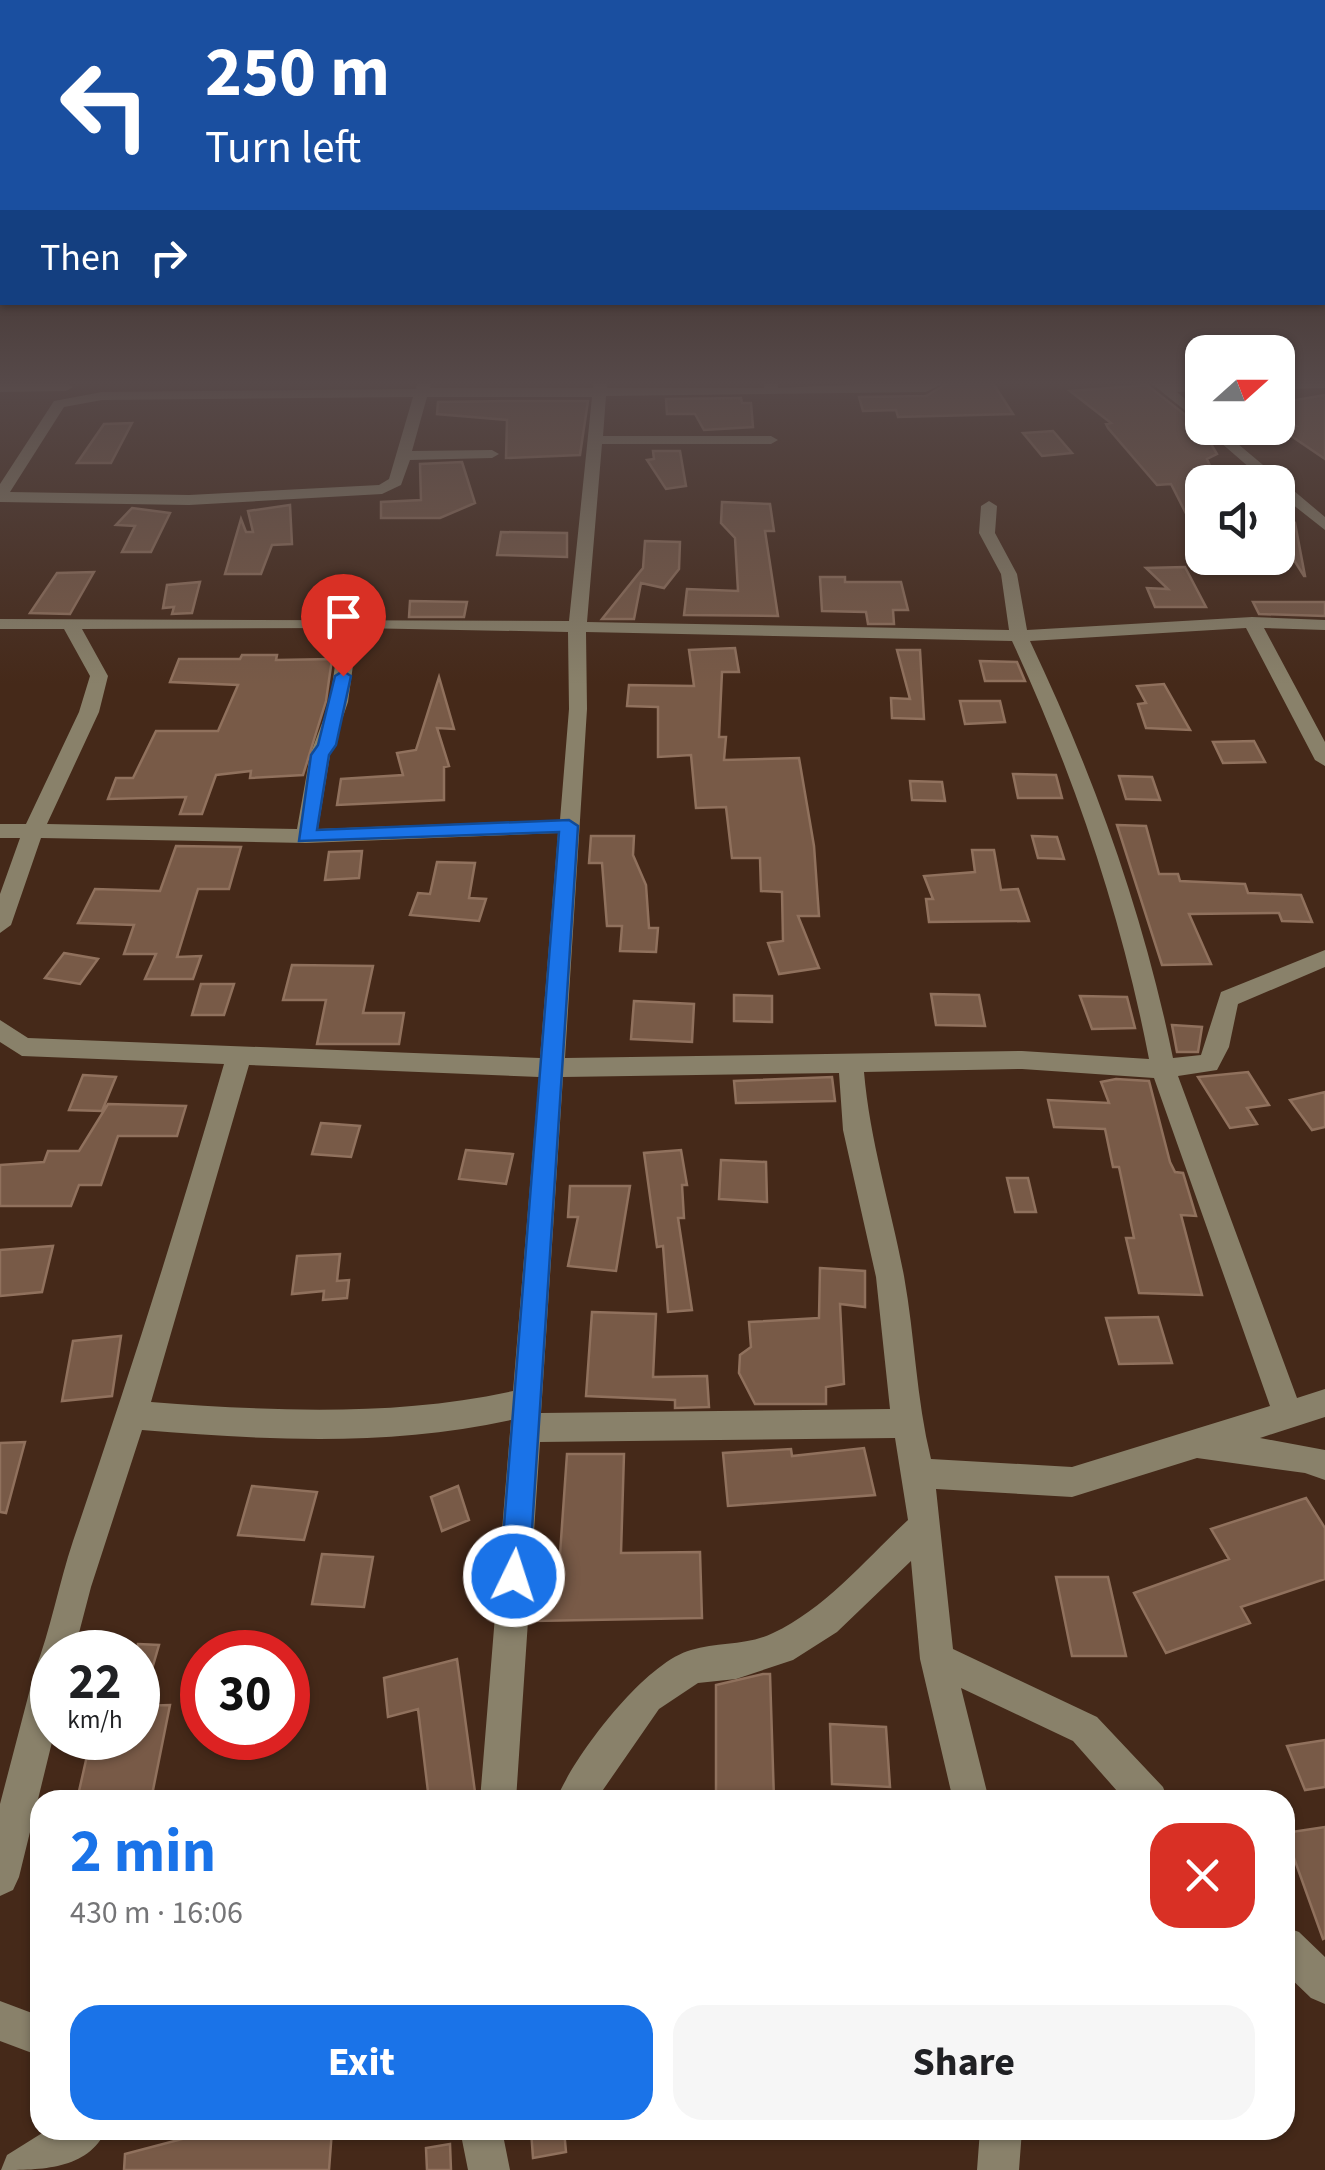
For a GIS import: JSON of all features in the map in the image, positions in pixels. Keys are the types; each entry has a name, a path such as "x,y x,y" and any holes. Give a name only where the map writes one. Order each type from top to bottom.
{"street":[{"path":"0,497 189,500 366,492 396,481"},
{"path":"499,1790 578,709 577,629 591,481"},
{"path":"1274,481 1325,525"},
{"path":"989,506 987,533 1009,574 1020,636 1085,787 1143,967 1162,1069 1288,1414"},
{"path":"1252,622 1325,760"},
{"path":"0,624 350,623 1020,636 1252,622 1325,624"},
{"path":"306,836 320,777 320,755 339,702 350,623"},
{"path":"0,925 34,831 89,712 99,676 70,624"},
{"path":"0,831 306,836 569,826"},
{"path":"0,1029 22,1047 551,1068 1022,1060 1162,1069 1208,1063 1218,1052 1220,1013 1229,998 1325,958"},
{"path":"64,1630 129,1415 164,1317 239,1056"},
{"path":"852,1061 856,1130 890,1277 907,1423 919,1473 937,1660 969,1790"},
{"path":"919,1473 1072,1482 1325,1403"},
{"path":"129,1415 279,1427 374,1425 491,1412 907,1423"},
{"path":"1188,1444 1305,1458 1325,1465"},
{"path":"581,1790 648,1696 693,1666 736,1662 781,1648 824,1620 922,1529"},
{"path":"937,1660 1085,1728 1141,1790"},
{"path":"0,1877 30,1758"},
{"path":"1295,1956 1325,1984"},
{"path":"0,2022 30,2032"},
{"path":"22,2170 69,2140"},
{"path":"482,2140 489,2170"},
{"path":"998,2170 1000,2140"}],"building":[{"path":"420,481 468,481 475,503 440,518 381,518 381,502 421,500"},
{"path":"661,481 685,481 686,486 666,489"},
{"path":"1154,481 1185,481 1185,512 1171,484 1157,485"},
{"path":"722,502 770,504 774,531 765,531 778,616 684,615 687,589 738,591 735,538 721,523"},
{"path":"290,505 292,544 272,545 261,574 225,574 241,519 246,532 253,532 248,511"},
{"path":"132,508 170,513 151,552 122,552 135,526 116,525"},
{"path":"1295,523 1305,576 1295,562"},
{"path":"501,532 567,533 567,557 497,555"},
{"path":"645,541 680,542 679,569 664,588 641,583 634,619 602,619 643,568"},
{"path":"1185,567 1185,575 1189,575 1206,607 1155,607 1147,588 1168,589 1146,568"},
{"path":"94,572 70,614 30,613 57,573"},
{"path":"820,577 845,577 845,582 901,582 908,610 893,610 894,624 868,624 866,612 822,611"},
{"path":"200,582 192,613 172,614 174,607 163,608 167,585"},
{"path":"410,601 467,602 464,617 409,617"},
{"path":"1253,602 1325,602 1325,616 1259,614"},
{"path":"735,648 739,672 722,672 719,737 726,737 724,760 799,758 814,846 819,916 798,916 819,968 779,974 768,943 783,941 782,892 761,891 760,858 732,858 726,807 696,808 691,755 658,757 658,707 627,706 629,685 694,686 689,650"},
{"path":"897,650 920,650 924,719 892,718 891,698 910,699"},
{"path":"242,655 277,655 276,660 332,659 326,701 303,775 250,778 251,771 216,775 202,814 180,814 186,797 108,799 116,778 133,778 156,731 218,731 238,685 170,682 179,659 240,659"},
{"path":"980,661 1017,662 1025,681 985,681"},
{"path":"439,677 454,729 437,728 449,766 444,767 444,800 337,805 341,779 403,775 397,753 416,750"},
{"path":"1164,684 1190,730 1146,728 1138,704 1146,703 1137,686"},
{"path":"960,701 1000,701 1005,722 965,724"},
{"path":"1254,741 1265,762 1223,763 1213,742"},
{"path":"1013,774 1056,775 1062,798 1018,798"},
{"path":"1119,776 1152,777 1160,800 1126,799"},
{"path":"910,781 942,782 945,801 912,800"},
{"path":"1117,825 1146,826 1159,874 1178,874 1180,881 1245,884 1248,893 1301,895 1312,922 1282,921 1279,913 1189,914 1211,964 1162,965"},
{"path":"591,836 634,836 633,855 646,885 649,928 658,928 656,952 620,951 622,926 607,926 602,863 589,863"},
{"path":"1032,836 1057,837 1064,859 1038,858"},
{"path":"176,846 241,847 229,889 198,889 177,957 201,956 193,979 145,979 156,954 124,954 134,925 78,923 95,889 160,891"},
{"path":"972,850 994,850 1001,890 1018,889 1029,921 929,922 926,899 933,899 924,876 975,872"},
{"path":"362,851 359,878 325,880 329,852"},
{"path":"437,862 475,863 469,898 486,899 479,921 410,915 418,893 430,894"},
{"path":"64,953 98,959 80,984 45,978"},
{"path":"292,965 373,966 363,1013 404,1013 399,1044 317,1044 326,1000 283,1000"},
{"path":"201,984 234,984 224,1015 192,1015"},
{"path":"931,994 979,995 985,1026 936,1025"},
{"path":"734,995 772,996 772,1022 734,1021"},
{"path":"1080,996 1127,997 1135,1028 1092,1029"},
{"path":"634,1001 694,1004 692,1042 631,1039"},
{"path":"1172,1025 1202,1027 1198,1052 1177,1052"},
{"path":"1248,1072 1269,1105 1247,1108 1257,1124 1230,1128 1198,1077"},
{"path":"83,1075 116,1077 102,1111 69,1110"},
{"path":"832,1077 835,1101 736,1103 734,1081"},
{"path":"1149,1081 1170,1162 1175,1172 1183,1173 1196,1216 1181,1215 1202,1295 1139,1293 1126,1238 1134,1238 1119,1167 1113,1167 1105,1129 1054,1127 1048,1100 1109,1103 1101,1082"},
{"path":"1325,1092 1325,1127 1312,1130 1290,1100"},
{"path":"108,1104 186,1106 177,1136 118,1136 101,1185 79,1185 71,1206 0,1206 0,1165 44,1162 48,1151 79,1151"},
{"path":"321,1123 360,1126 351,1157 312,1154"},
{"path":"466,1150 513,1154 506,1184 459,1179"},
{"path":"681,1150 687,1185 682,1185 684,1218 678,1218 692,1310 668,1312 663,1246 657,1247 644,1153"},
{"path":"721,1160 766,1162 767,1202 719,1199"},
{"path":"1007,1178 1028,1178 1036,1212 1015,1212"},
{"path":"570,1186 630,1186 616,1271 568,1266 578,1217 568,1217"},
{"path":"53,1246 42,1292 0,1296 0,1250"},
{"path":"340,1254 337,1281 349,1280 347,1298 323,1300 324,1291 292,1294 297,1256"},
{"path":"820,1268 865,1271 865,1307 840,1304 844,1384 826,1387 826,1404 755,1404 739,1373 740,1355 751,1347 749,1322 819,1318"},
{"path":"592,1312 656,1314 653,1377 707,1376 709,1407 675,1408 675,1400 586,1396"},
{"path":"1158,1317 1172,1363 1119,1364 1106,1318"},
{"path":"121,1336 112,1396 62,1401 73,1341"},
{"path":"25,1442 6,1513 0,1512 0,1443"},
{"path":"864,1448 875,1495 728,1506 723,1453 791,1449 792,1456"},
{"path":"567,1454 624,1454 621,1553 700,1552 702,1618 533,1621 536,1555 560,1554"},
{"path":"252,1486 317,1492 304,1540 238,1535"},
{"path":"458,1486 469,1520 442,1531 431,1497"},
{"path":"1306,1498 1325,1528 1325,1579 1241,1607 1250,1623 1166,1653 1134,1593 1229,1559 1211,1529"},
{"path":"322,1554 373,1557 364,1607 312,1604"},
{"path":"1056,1577 1108,1577 1126,1656 1072,1656"},
{"path":"457,1659 475,1790 428,1790 418,1709 388,1717 384,1678"},
{"path":"770,1674 774,1790 716,1790 716,1685"},
{"path":"160,1705 170,1705 160,1755"},
{"path":"830,1724 886,1727 890,1787 832,1784"},
{"path":"1325,1740 1325,1787 1305,1790 1287,1746"},
{"path":"86,1760 159,1760 153,1790 79,1790"},
{"path":"1325,1827 1323,1939 1295,1861 1295,1832"},
{"path":"178,2140 331,2140 329,2170 124,2170 125,2154"},
{"path":"532,2140 565,2140 566,2152 533,2158"},
{"path":"450,2144 451,2170 427,2170 426,2148"}],"route":[{"path":"343,676 327,745 320,755 320,777 306,836 569,826 514,1576"}]}
